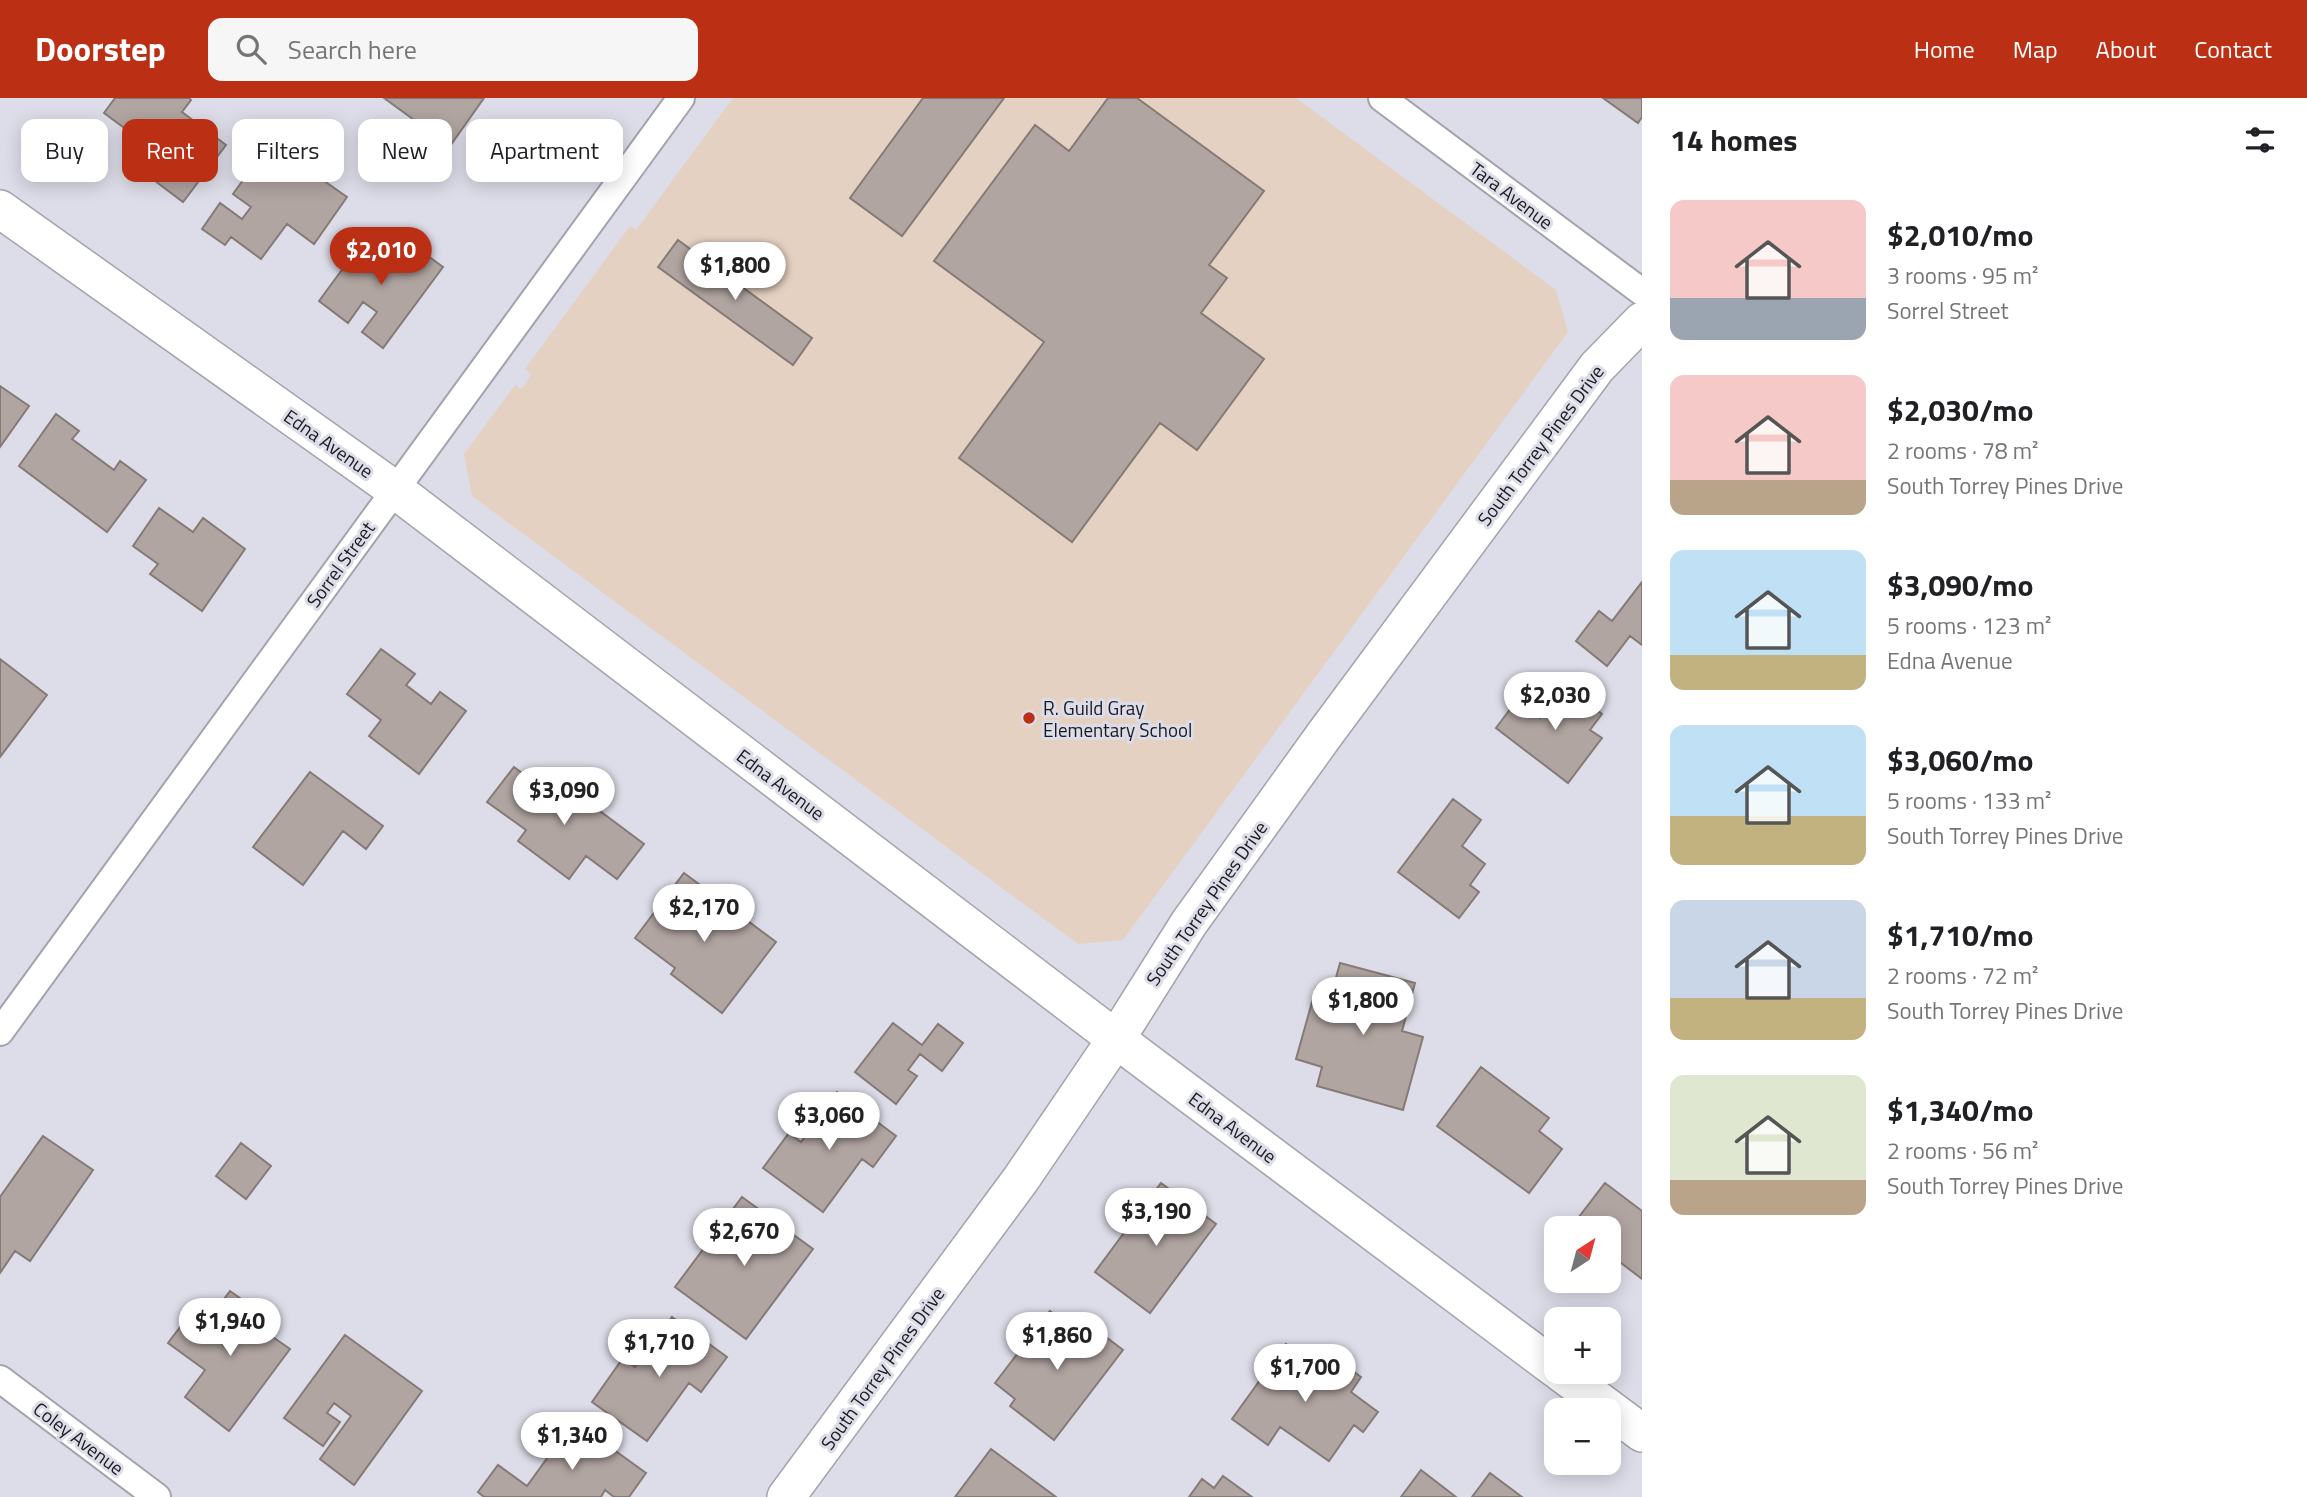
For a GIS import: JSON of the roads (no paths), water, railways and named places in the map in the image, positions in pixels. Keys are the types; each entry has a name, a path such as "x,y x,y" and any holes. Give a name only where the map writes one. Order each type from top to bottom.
{"street":[{"name":"Sorrel Street","path":"0,1032 681,98"},
{"name":"Tara Avenue","path":"1382,98 1642,292"},
{"name":"Edna Avenue","path":"0,209 394,489 1116,1039 1544,1359"},
{"name":"South Torrey Pines Drive","path":"786,1497 1021,1179 1116,1039 1189,923 1325,734 1597,367 1642,321"},
{"name":"Coley Avenue","path":"0,1379 157,1497"},
{"path":"1576,1384 1642,1433"}],"place":[{"name":"R. Guild Gray Elementary School","path":"1029,718"}]}
